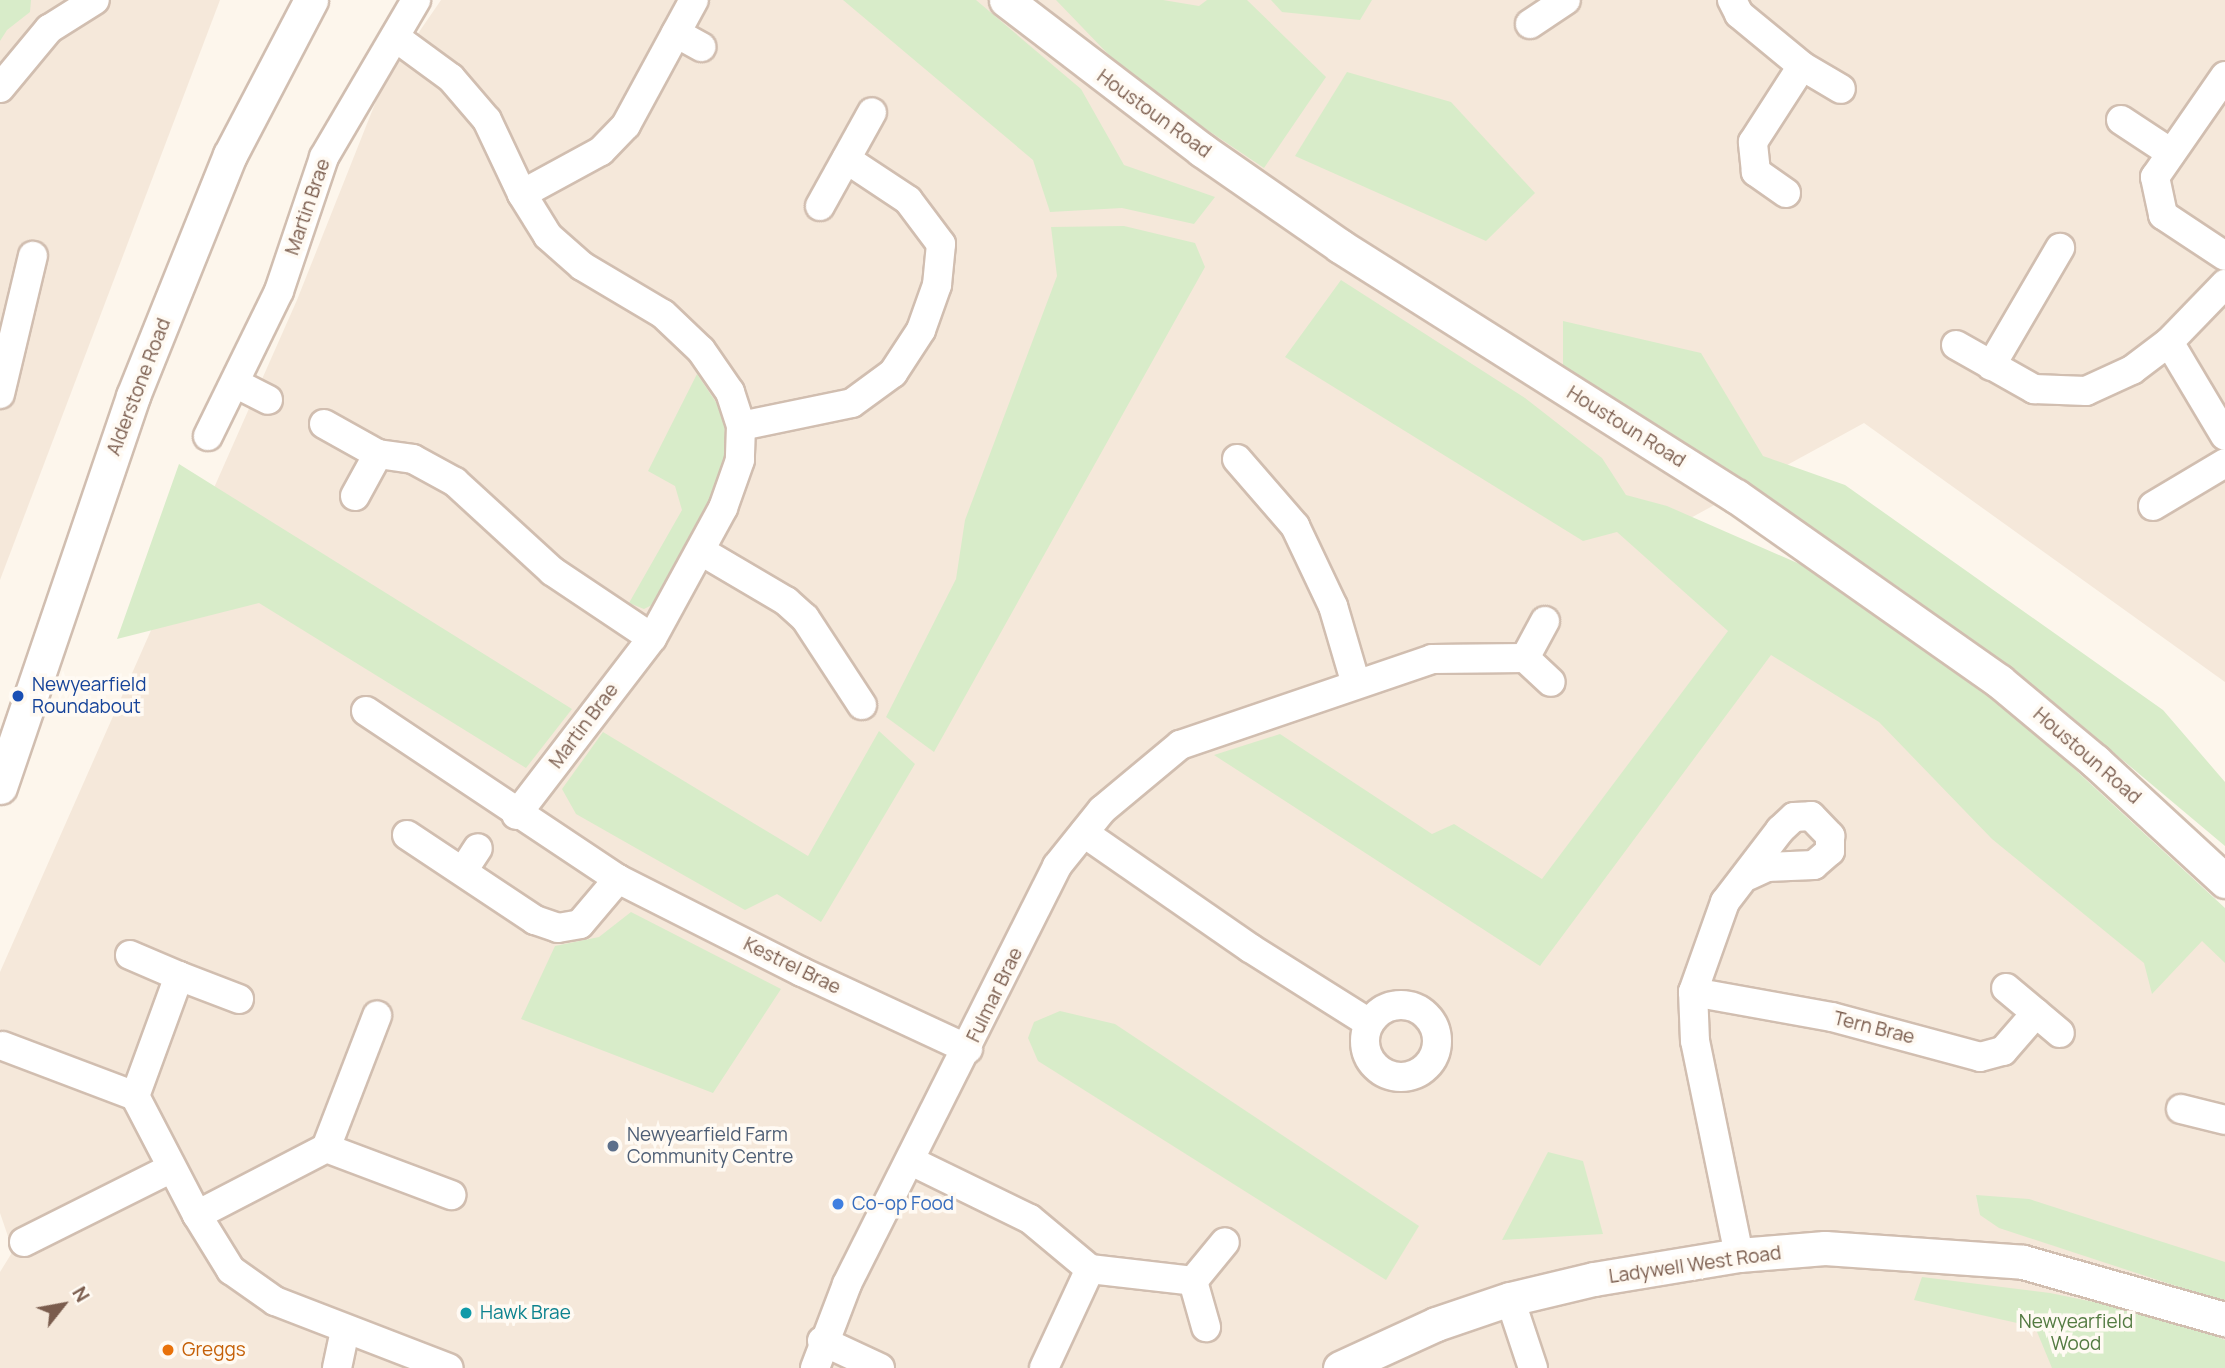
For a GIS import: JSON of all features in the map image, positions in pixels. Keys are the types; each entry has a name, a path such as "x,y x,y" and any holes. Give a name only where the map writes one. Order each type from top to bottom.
{"street":[{"name":"Alderstone Road","path":"0,787 133,396 230,155 311,0"},
{"name":"Martin Brae","path":"208,436 279,291 324,157 416,0"},
{"path":"522,194 601,151 626,125 694,0"},
{"name":"Houstoun Road","path":"1006,0 1202,150 1340,246 1736,496 1999,681 2095,761 2225,881"},
{"path":"1530,24 1566,0"},
{"path":"1732,0 1739,14 1802,65 1841,89"},
{"path":"0,88 49,29 83,3"},
{"path":"676,33 701,47"},
{"name":"Martin Brae","path":"395,37 452,78 487,120 522,194 548,236 582,266 663,314 701,350 730,391 741,426 740,460 701,551 652,638 516,815"},
{"path":"1786,193 1756,172 1753,142 1802,65"},
{"path":"2225,76 2155,177 2163,215 2225,256"},
{"path":"820,206 872,112"},
{"path":"2121,120 2171,153"},
{"path":"741,426 852,402 893,373 921,330 937,285 941,244 908,200 846,159"},
{"path":"1991,366 2060,248"},
{"path":"0,394 6,338 33,256"},
{"path":"1956,345 2034,389 2086,391 2132,370 2169,342 2225,284"},
{"path":"2169,342 2225,436"},
{"path":"235,383 268,400"},
{"path":"324,424 378,454 413,459 455,482 552,571 652,638"},
{"path":"355,496 378,454"},
{"path":"1237,459 1294,526 1334,606 1356,684"},
{"path":"2152,506 2225,463"},
{"path":"701,551 786,601 805,618 862,705"},
{"path":"1545,621 1525,658 1551,682"},
{"name":"Fulmar Brae","path":"880,1368 819,1355 911,1161 1057,866 1084,833 1145,771 1180,745 1432,659 1525,658"},
{"name":"Kestrel Brae","path":"366,711 516,815 618,878 802,972 968,1049"},
{"path":"1084,833 1369,1023"},
{"path":"407,835 471,860 535,920 558,928 580,924 618,878"},
{"path":"1739,1255 1695,1041 1693,992 1725,902 1748,876"},
{"path":"130,954 239,999"},
{"path":"135,1096 179,976"},
{"path":"2006,988 2060,1033"},
{"name":"Tern Brae","path":"1693,992 1832,1017 1980,1057 2003,1051 2036,1013"},
{"path":"197,1215 326,1148 377,1016"},
{"path":"3,1046 135,1096 197,1215 231,1270 275,1301 345,1331 449,1368"},
{"path":"2180,1109 2225,1120"},
{"path":"326,1148 451,1195"},
{"path":"911,1161 1030,1219 1090,1269 1193,1281"},
{"path":"24,1242 172,1168"},
{"path":"1193,1281 1225,1242"},
{"name":"Ladywell West Road","path":"1340,1368 1436,1324 1510,1299 1594,1279 1739,1255 1881,1249 2023,1262 2225,1319"},
{"path":"1044,1368 1090,1269"},
{"path":"1193,1281 1206,1327"},
{"path":"1510,1299 1534,1368"},
{"path":"337,1368 345,1331"}],"shaded area":[{"path":"0,0 220,0 0,580"},
{"path":"441,0 2225,0 2225,682 1864,423 1676,526 2225,943 2225,1368 0,1368 0,1272 13,1251 0,1213 0,972 297,300 382,86"}],"green space":[{"path":"0,0 31,0 30,12 7,30 0,41"},
{"path":"843,0 976,0 1081,89 1124,165 1215,197 1194,224 1122,208 1050,212 1033,160"},
{"path":"1056,0 1163,0 1199,6 1207,0 1247,0 1326,77 1264,168 1134,81"},
{"path":"1271,0 1372,0 1360,20 1282,12"},
{"path":"1347,72 1451,102 1535,193 1486,241 1295,156"},
{"path":"1124,226 1195,243 1205,267 934,752 886,717 956,579 965,520 1057,276 1051,227"},
{"path":"1341,280 1525,398 1602,458 1626,495 1667,506 1818,572 2029,727 2225,908 2225,963 2202,941 2152,994 2144,963 1992,839 1879,722 1771,655 1540,966 1214,755 1280,734 1432,834 1454,824 1542,879 1728,631 1617,532 1583,541 1285,357"},
{"path":"1563,321 1701,353 1763,456 1845,485 2163,710 2225,782 2225,846 2044,694 1904,591 1741,480 1563,368"},
{"path":"697,374 724,414 726,457 712,498 656,603 644,609 629,603 682,510 675,486 648,471"},
{"path":"179,464 572,709 526,768 259,603 117,639"},
{"path":"879,731 915,764 821,922 777,894 745,910 576,814 562,789 603,732 808,856"},
{"path":"631,912 781,989 713,1093 521,1019 555,946 599,937"},
{"path":"1060,1011 1115,1024 1419,1226 1386,1280 1038,1061 1028,1038 1034,1022"},
{"path":"1548,1152 1583,1161 1603,1234 1502,1240"},
{"path":"1976,1195 2029,1199 2225,1262 2225,1302 1999,1228 1980,1215"},
{"name":"Newyearfield Wood","path":"1922,1277 2050,1293 2162,1316 2225,1340 2225,1368 2052,1368 2035,1327 1914,1300"}],"place":[{"name":"Newyearfield Roundabout","path":"18,696"},
{"name":"Newyearfield Farm Community Centre","path":"613,1146"},
{"name":"Co-op Food","path":"838,1204"},
{"name":"Hawk Brae","path":"466,1313"},
{"name":"Greggs","path":"168,1350"}]}
